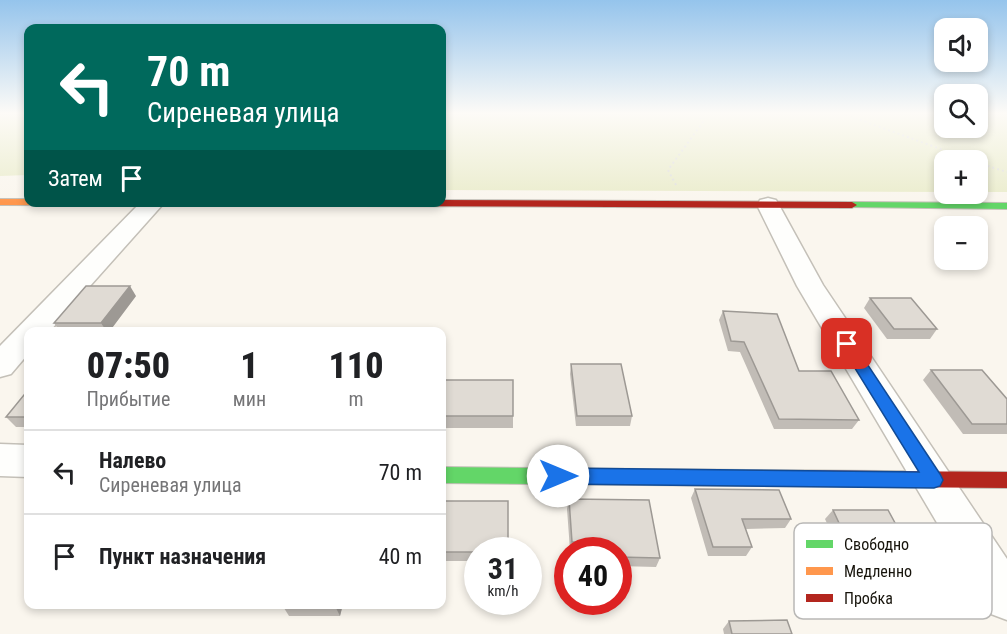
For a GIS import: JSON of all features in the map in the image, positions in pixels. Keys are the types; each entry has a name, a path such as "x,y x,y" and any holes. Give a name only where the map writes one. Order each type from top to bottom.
{"main road":[{"path":"0,202 24,202"},
{"path":"446,204 1007,206"},
{"path":"446,475 1007,480"}],"street":[{"path":"768,205 810,286 961,523"},
{"path":"37,327 149,207"},
{"path":"0,366 24,339"},
{"path":"0,460 24,461"},
{"path":"992,574 1007,598"}],"path":[{"path":"687,205 668,170 688,143"},
{"path":"922,143 943,150"},
{"path":"988,166 1007,172"}],"green space":[{"path":"0,143 24,143 24,175 0,176"},
{"path":"446,143 1007,143 1007,192 988,192 988,150 934,150 934,192 446,190"}],"building":[{"path":"86,286 130,286 101,323 54,323"},
{"path":"870,298 911,298 937,329 894,329"},
{"path":"723,311 777,314 799,371 831,371 859,420 779,419 744,342 731,341"},
{"path":"571,364 621,364 632,416 577,416"},
{"path":"931,370 982,370 1007,399 1007,424 972,424"},
{"path":"446,380 513,380 513,416 446,416"},
{"path":"24,395 24,417 6,417"},
{"path":"695,489 779,490 791,519 742,519 752,547 713,547"},
{"path":"569,499 649,500 660,558 632,557 632,537 572,537"},
{"path":"446,501 508,501 508,537 464,537 464,552 446,552"},
{"path":"833,510 888,510 895,523 839,523"},
{"path":"787,620 792,634 732,634 729,621"}],"traffic: fast":[{"path":"852,205 1007,206"},
{"path":"446,475 748,478"}],"traffic: slow":[{"path":"0,202 24,202"}],"traffic: jam":[{"path":"446,203 852,205"},
{"path":"748,478 1007,480"}],"route":[{"path":"558,476 934,480 847,344"}]}
